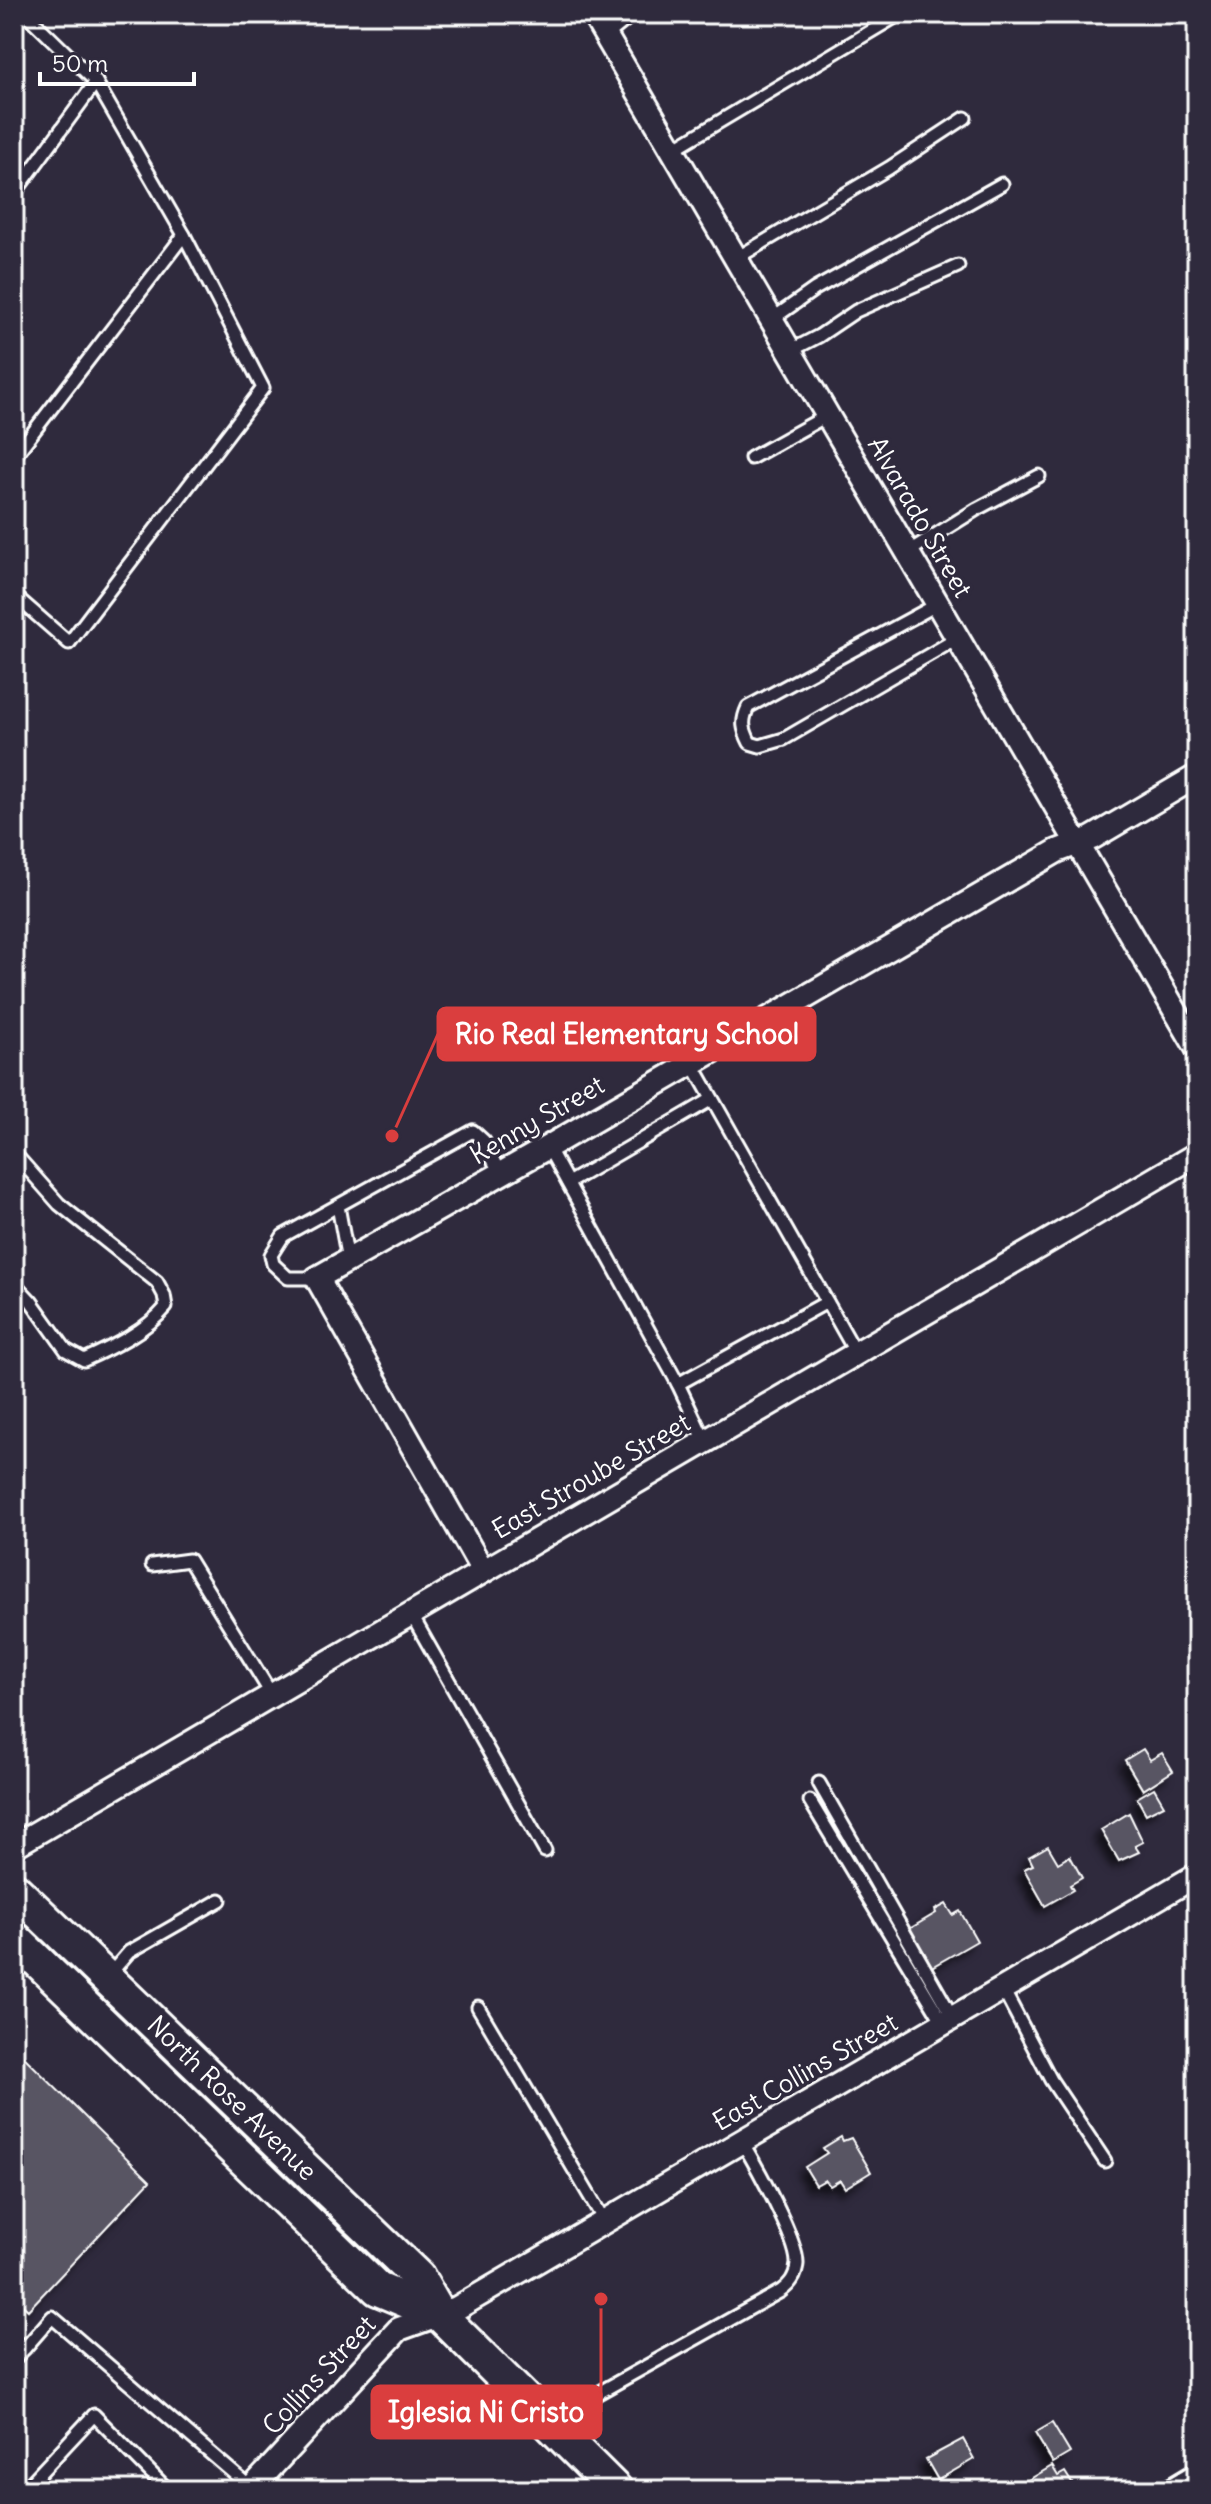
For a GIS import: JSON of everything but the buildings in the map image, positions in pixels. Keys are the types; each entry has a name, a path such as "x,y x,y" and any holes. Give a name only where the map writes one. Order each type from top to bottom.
{"main road":[{"name":"North Rose Avenue","path":"14,1889 418,2277 440,2315 616,2490"},
{"name":"North Rose Avenue","path":"14,1938 378,2289 440,2315"}],"street":[{"name":"Alvarado Street","path":"593,14 1197,1048"},
{"name":"Kenny Street","path":"317,1278 1057,851 1092,838 1197,776"},
{"name":"East Stroube Street","path":"14,1846 1197,1154"},
{"path":"317,1278 483,1571"},
{"name":"East Collins Street","path":"440,2315 605,2222 1197,1875"},
{"name":"Collins Street","path":"250,2489 399,2329 440,2315"},
{"path":"1172,2490 1197,2475"}],"lane":[{"path":"14,595 69,643 263,388 184,235 96,82 26,14"},
{"path":"606,36 633,14"},
{"path":"672,150 900,14"},
{"path":"14,194 96,82"},
{"path":"735,259 889,168 965,118"},
{"path":"771,320 815,289 1002,184"},
{"path":"14,457 184,235"},
{"path":"790,351 856,311 958,266"},
{"path":"751,458 828,415"},
{"path":"908,552 977,509 1039,476"},
{"path":"938,604 748,707 742,729 750,743 760,746 784,739 958,638"},
{"path":"692,1063 856,1353"},
{"path":"568,1183 712,1099"},
{"path":"317,1278 288,1278 273,1264 271,1255 283,1236 473,1131 484,1141 500,1174"},
{"path":"548,1147 678,1384 705,1441"},
{"path":"14,1153 59,1204 157,1282 166,1307 155,1321 84,1360 66,1350 14,1283"},
{"path":"338,1206 348,1260"},
{"path":"678,1384 827,1302"},
{"path":"152,1565 189,1560 272,1695"},
{"path":"411,1614 545,1851"},
{"path":"819,1783 948,2021"},
{"path":"810,1801 948,2021"},
{"path":"106,1978 129,1952 220,1900"},
{"path":"1003,1989 1051,2080 1105,2161"},
{"path":"478,2007 605,2222"},
{"path":"584,2401 791,2283 797,2263 793,2243 759,2170 742,2142"},
{"path":"14,2359 19,2344 52,2317 250,2489"},
{"path":"24,2490 94,2415 168,2490"}],"place":[{"name":"Rio Real Elementary School","path":"392,1136"},
{"name":"Iglesia Ni Cristo","path":"601,2299"}]}
